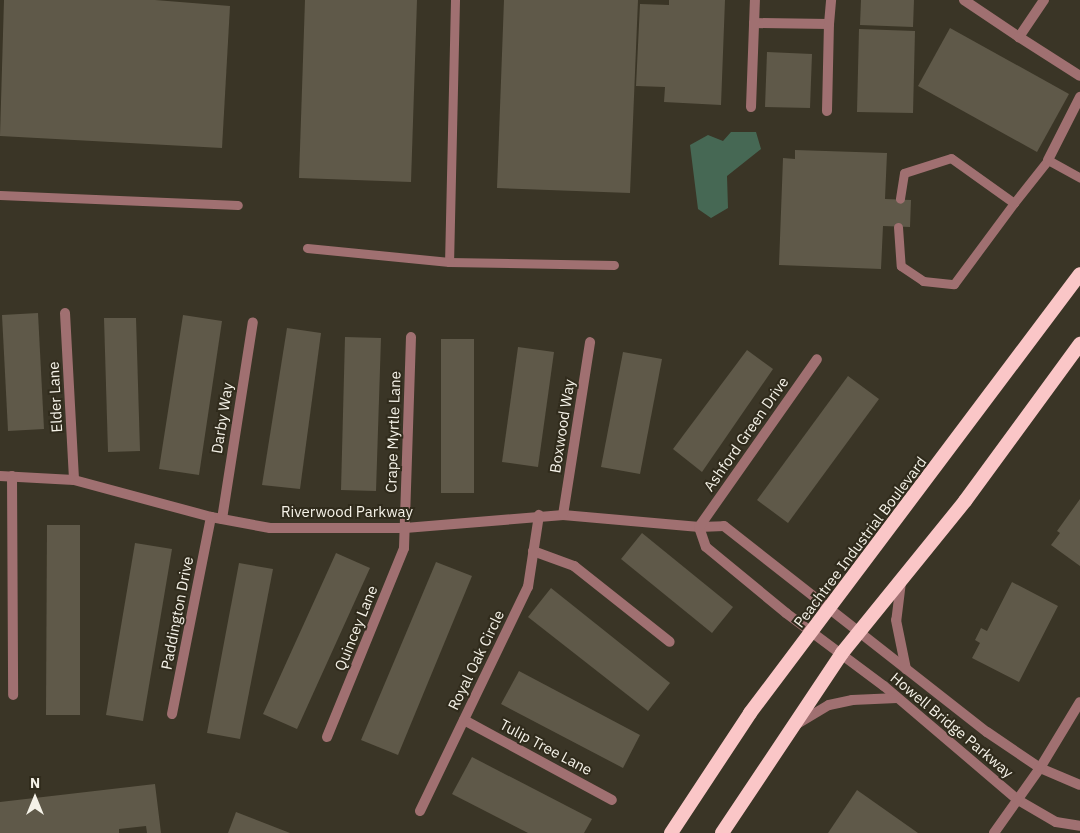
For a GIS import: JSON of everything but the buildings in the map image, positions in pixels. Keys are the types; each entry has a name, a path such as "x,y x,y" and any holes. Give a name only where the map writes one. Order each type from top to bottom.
{"highway":[{"name":"Peachtree Industrial Boulevard","path":"671,833 750,713 831,608 1080,274"},
{"path":"722,833 842,653 965,501 1080,344"}],"street":[{"path":"751,107 755,0"},
{"path":"827,111 831,0"},
{"path":"964,0 1080,76"},
{"path":"1019,37 1044,0"},
{"path":"754,23 829,24"},
{"path":"1048,160 1080,97"},
{"name":"Elder Lane","path":"65,314 74,480"},
{"name":"Darby Way","path":"216,518 253,322"},
{"name":"Crape Myrtle Lane","path":"405,528 411,338"},
{"name":"Boxwood Way","path":"563,515 590,342"},
{"name":"Ashford Green Drive","path":"699,527 817,360"},
{"name":"Riverwood Parkway","path":"0,476 74,480 216,518 270,528 405,528 538,515 563,515 699,527 724,526 831,608"},
{"path":"12,476 13,695"},
{"name":"Royal Oak Circle","path":"420,811 528,587 538,515"},
{"name":"Paddington Drive","path":"172,714 216,518"},
{"path":"699,527 706,547 811,633"},
{"name":"Quincey Lane","path":"327,737 404,548 405,528"},
{"path":"533,551 574,566 670,642"},
{"path":"901,582 896,620 906,669"},
{"name":"Howell Bridge Parkway","path":"831,608 987,732 1040,768 1080,786"},
{"name":"Howell Bridge Parkway","path":"811,633 842,653 1018,800 1056,822 1080,826"},
{"path":"794,726 829,705 852,700 897,698"},
{"path":"994,833 1040,768 1080,702"},
{"name":"Tulip Tree Lane","path":"464,720 612,800"}],"lane":[{"path":"449,262 455,0"},
{"path":"900,199 904,174 951,158 1014,203"},
{"path":"898,227 901,266 923,281 954,284 1048,160 1080,178"},
{"path":"0,196 238,205"},
{"path":"307,248 449,262 614,265"}],"green space":[{"path":"731,132 756,132 761,149 727,176 728,208 711,218 698,209 690,145 708,135 723,141"}]}
